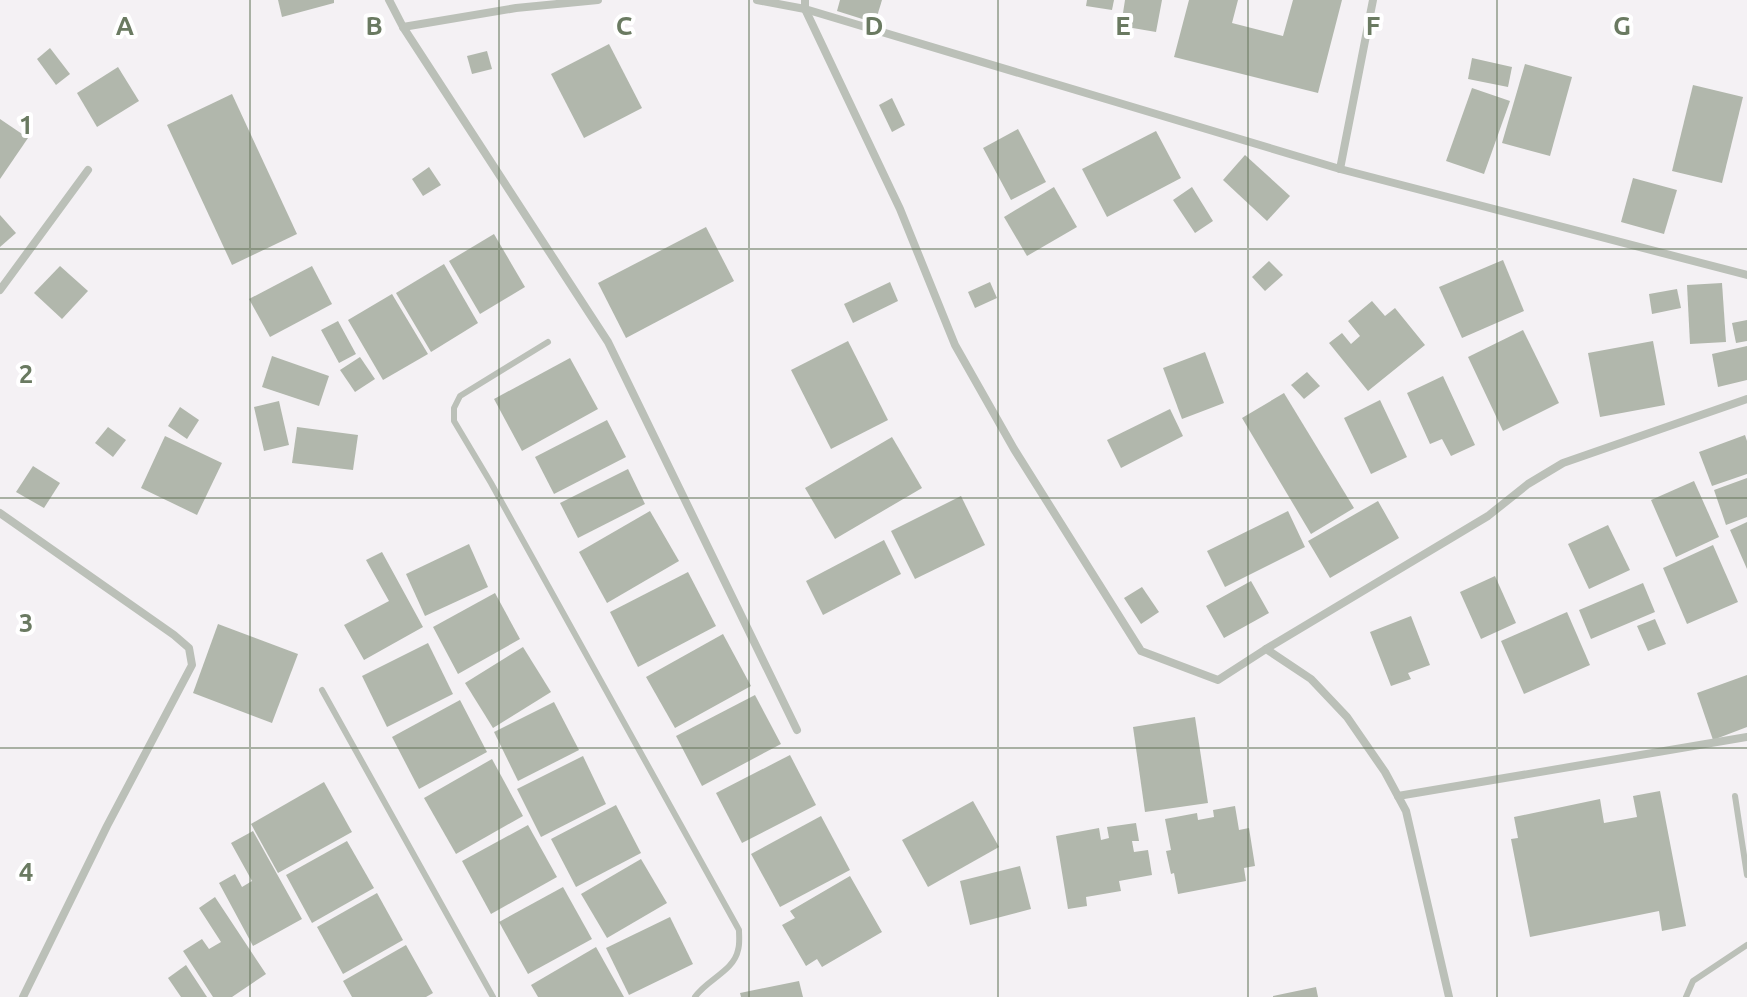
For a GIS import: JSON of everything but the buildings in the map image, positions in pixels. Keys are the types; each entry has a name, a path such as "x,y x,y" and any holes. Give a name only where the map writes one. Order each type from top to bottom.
{"street":[{"path":"389,0 403,27 608,342 797,730"},
{"path":"403,27 516,4 598,0"},
{"path":"757,0 805,5 1340,169 1747,275"},
{"path":"1340,169 1373,0"},
{"path":"805,5 900,209 955,345 1014,449 1141,651 1218,680 1488,516 1528,484 1563,463 1747,399"},
{"path":"0,290 88,170"},
{"path":"0,513 174,635 189,648 192,665 107,826 23,997"},
{"path":"1266,649 1311,679 1347,717 1385,772 1406,811 1449,997"},
{"path":"1398,796 1747,737"}],"lane":[{"path":"548,342 460,396 454,408 454,421 739,930 738,953 723,973 695,997"},
{"path":"322,690 493,997"},
{"path":"1735,796 1747,875"},
{"path":"1686,997 1693,981 1747,945"}]}
